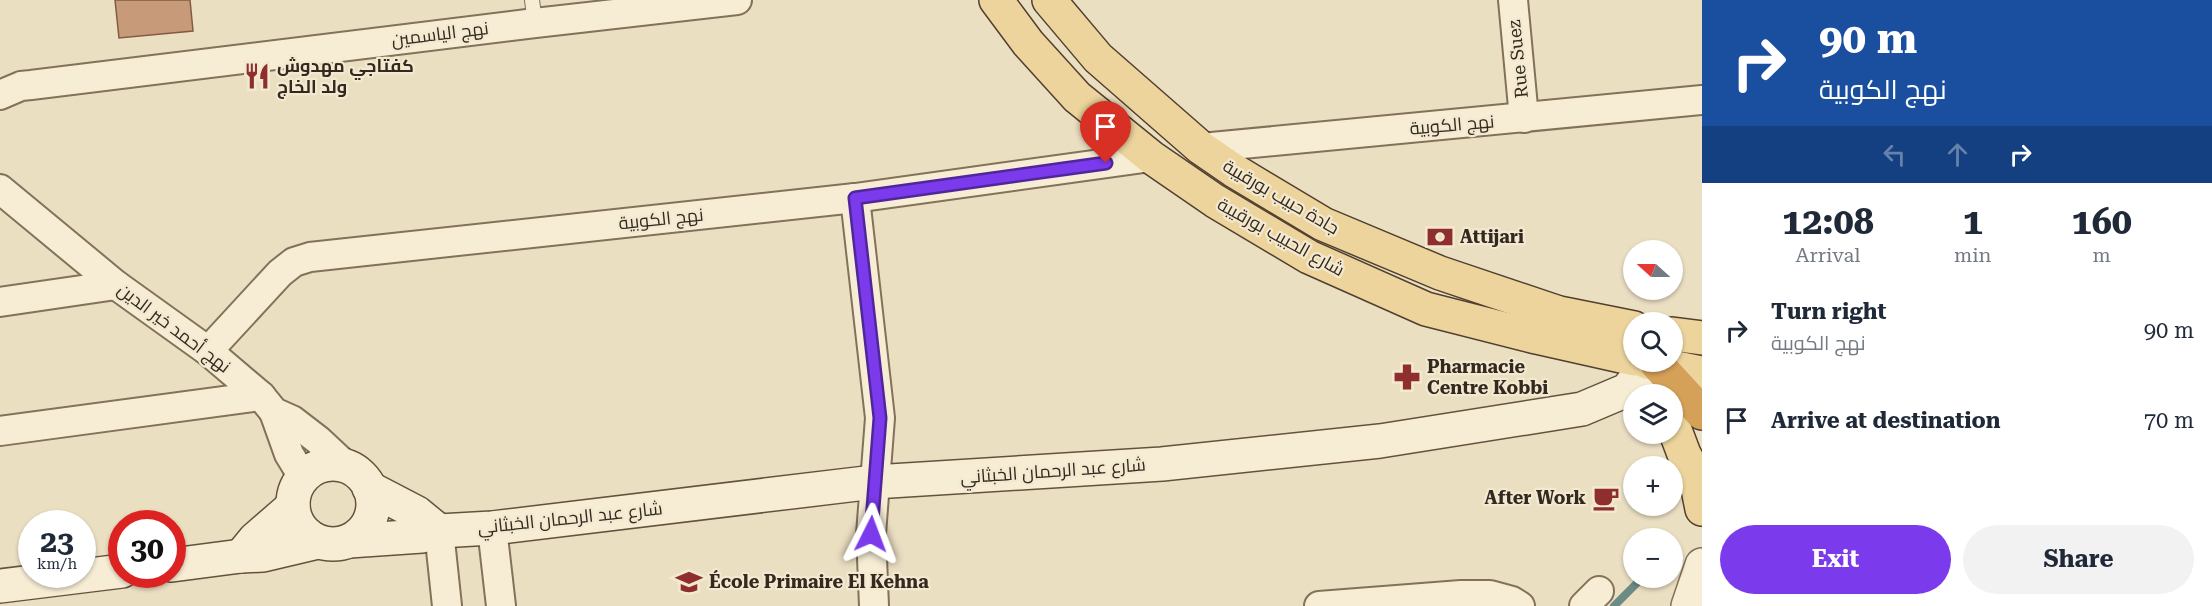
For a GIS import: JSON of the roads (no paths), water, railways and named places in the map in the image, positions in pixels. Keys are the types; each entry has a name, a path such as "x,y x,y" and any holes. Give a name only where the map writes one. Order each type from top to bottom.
{"highway":[{"path":"1656,372 1702,413"}],"main road":[{"name":"شارع الحبيب بورقيبة","path":"996,0 1028,43 1077,97 1151,157 1215,201 1309,257 1426,309 1623,360"},
{"name":"جادة حبيب بورقيبة","path":"1049,0 1098,58 1201,148 1323,224 1440,273 1558,313 1623,326"},
{"path":"1683,335 1702,338"},
{"name":"شارع الحبيب بورقيبة","path":"1683,371 1702,373"},
{"name":"شارع عبد الرحمان الخبثاني","path":"186,563 263,555 334,542 422,536 439,531 492,528 874,482 1162,464 1380,441 1582,409 1627,390 1645,372"},
{"path":"1680,444 1695,474 1702,510"},
{"path":"241,556 316,468 331,464 358,477 417,513 439,531"},
{"path":"298,491 296,521 305,534 334,542 362,532 370,518 372,503 358,477"},
{"path":"1688,606 1702,565"},
{"path":"0,586 108,573"}],"street":[{"name":"نهج الياسمين","path":"0,99 21,86 533,11 737,0"},
{"name":"Rue Suez","path":"1513,0 1524,118"},
{"name":"نهج الكوبية","path":"1201,148 1702,100"},
{"name":"نهج الكوبية","path":"208,351 280,273 294,262 310,257 855,198 1151,157"},
{"name":"نهج أحمد خير الدين","path":"0,189 116,285 208,351 267,404 318,440 358,477"},
{"path":"855,198 880,418 871,534 874,606"},
{"path":"0,302 116,285"},
{"path":"0,431 267,404 289,454 298,491"},
{"path":"492,528 501,606"},
{"path":"439,531 447,606"},
{"path":"1319,606 1470,595 1490,595 1512,601 1520,606"}],"waterway":[{"path":"1614,606 1632,588"}],"place":[{"name":"كفتاجي مهدوش ولد الخاج","path":"257,76"},
{"name":"Attijari","path":"1440,237"},
{"name":"Pharmacie Centre Kobbi","path":"1407,377"},
{"name":"After Work","path":"1606,498"},
{"name":"École Primaire El Kehna","path":"689,582"}]}
